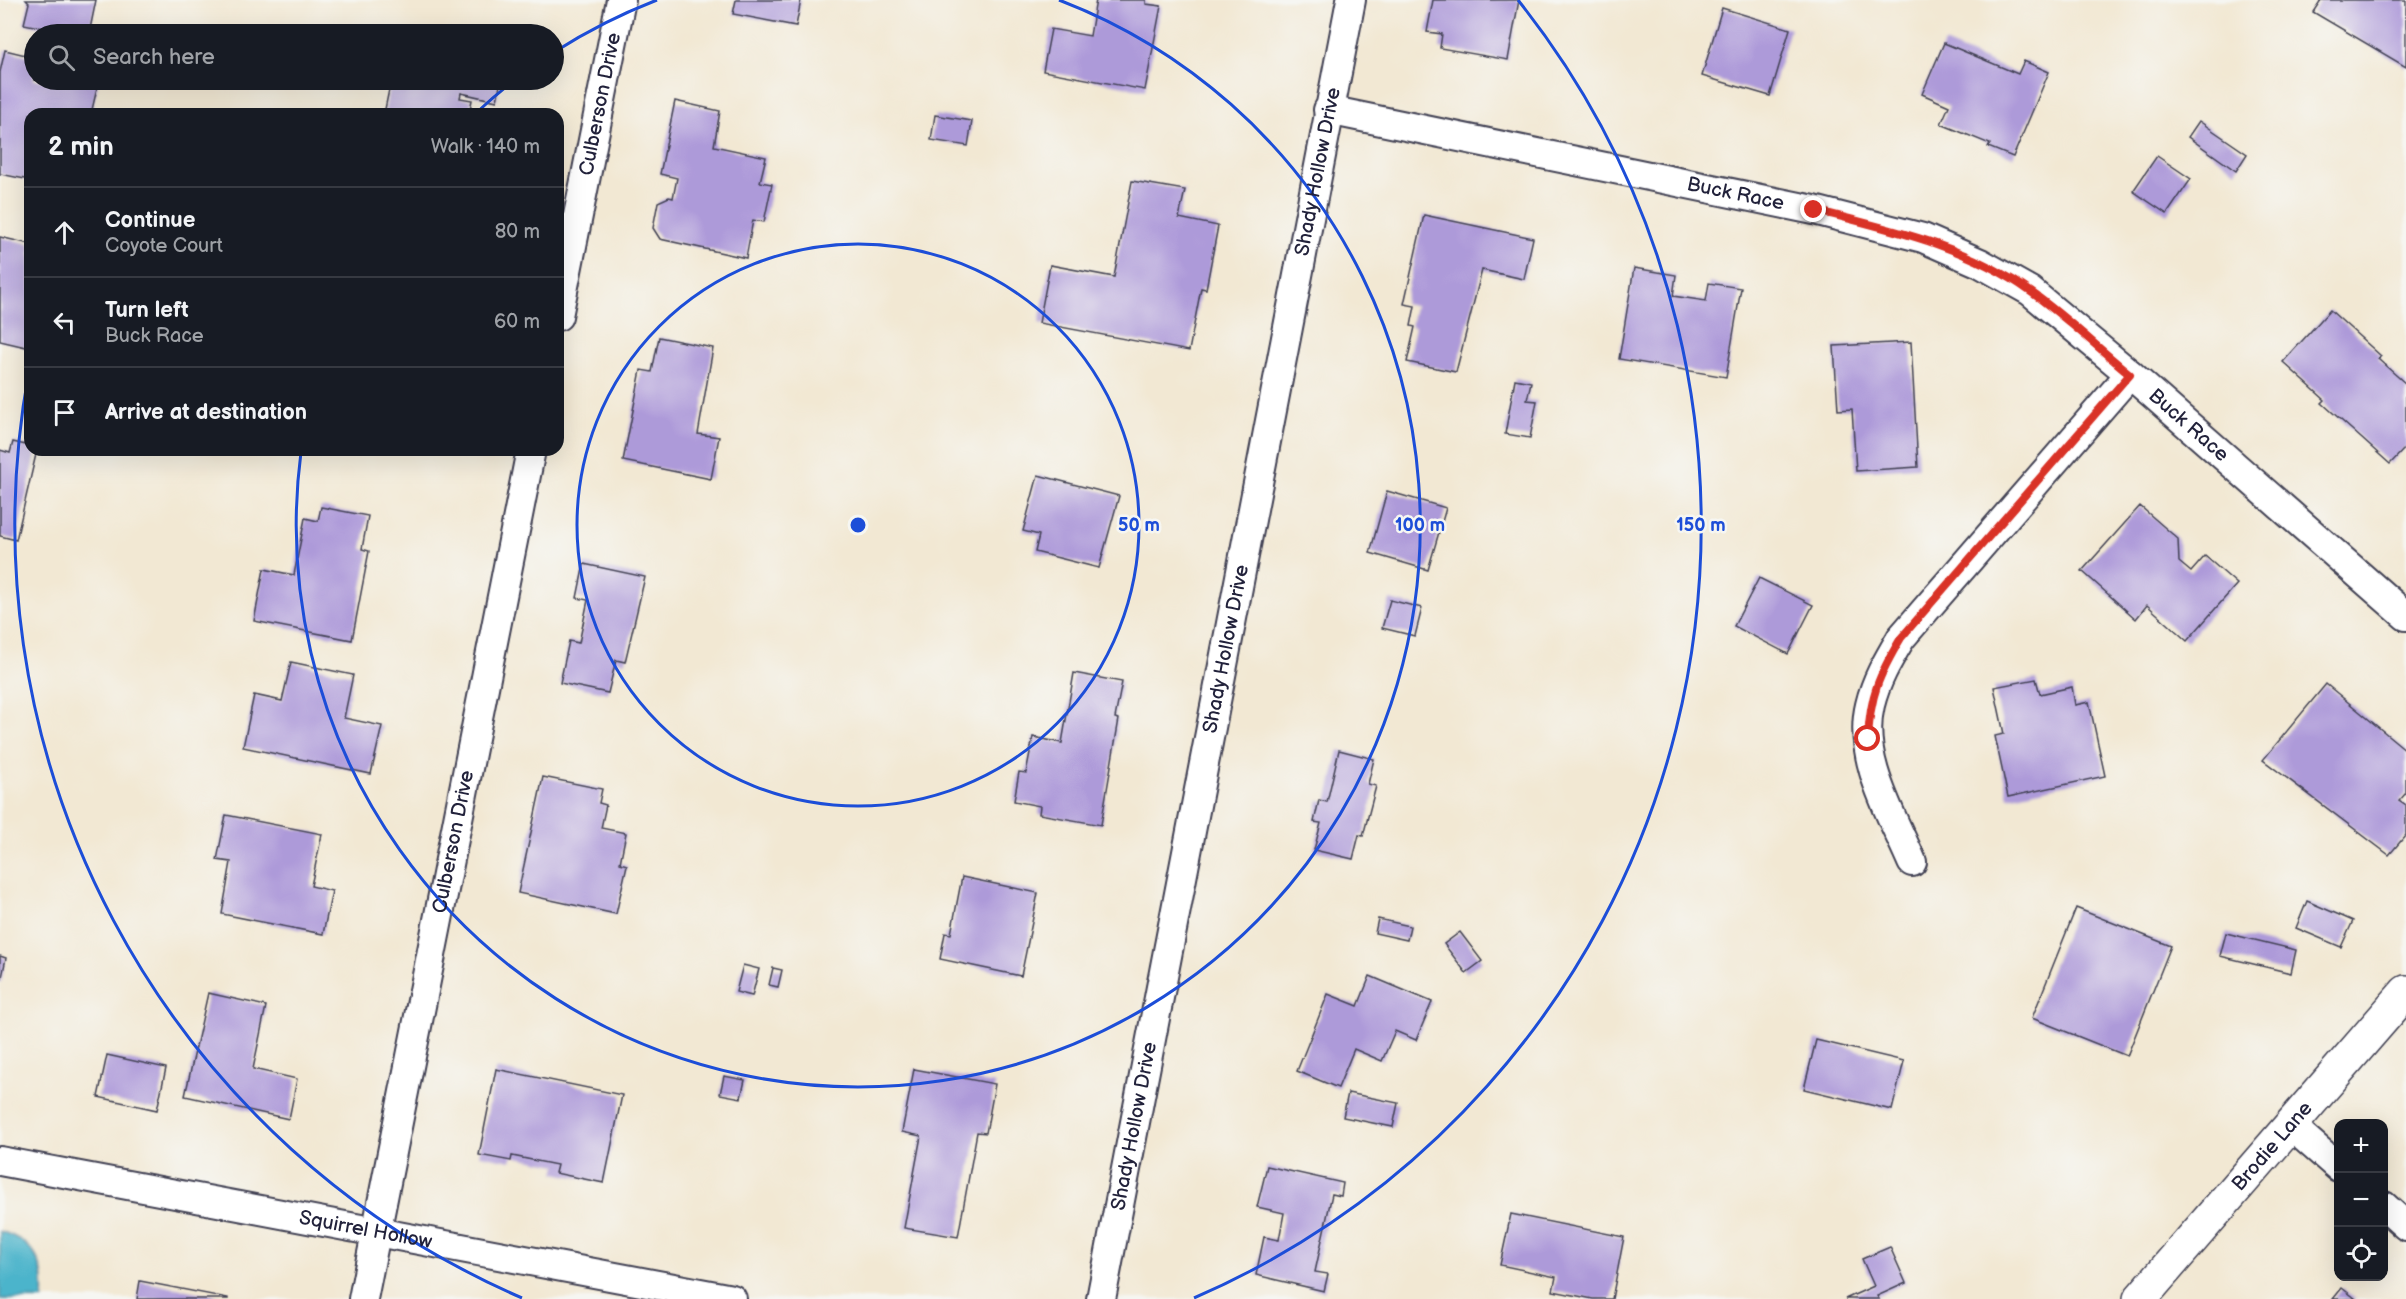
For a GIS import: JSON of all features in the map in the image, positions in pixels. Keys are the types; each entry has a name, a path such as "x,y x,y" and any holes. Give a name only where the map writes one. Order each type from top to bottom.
{"main road":[{"name":"Brodie Lane","path":"2140,1299 2406,992"}],"street":[{"name":"Culberson Drive","path":"564,286 621,0"},
{"name":"Shady Hollow Drive","path":"1101,1299 1351,0"},
{"name":"Buck Race","path":"1328,110 1814,210 1923,238 1980,263 2030,291 2130,374 2406,616"},
{"path":"1912,862 1876,780 1868,739 1869,707 1881,672 1901,638 2130,374"},
{"name":"Culberson Drive","path":"363,1299 530,456"},
{"path":"2290,1125 2334,1164"},
{"name":"Squirrel Hollow","path":"0,1161 732,1299"},
{"path":"2388,1210 2406,1226"}],"water":[{"path":"0,1231 22,1241 36,1256 42,1275 43,1299 0,1299"}],"building":[{"path":"26,0 96,0 91,24 24,24 29,3"},
{"path":"736,0 801,0 796,26 733,14"},
{"path":"1096,0 1146,0 1146,4 1161,6 1145,90 1043,71 1051,29 1090,36"},
{"path":"1433,0 1519,0 1508,60 1440,48 1442,34 1427,32"},
{"path":"2321,0 2406,0 2406,67 2313,12"},
{"path":"1722,8 1790,29 1770,96 1702,76"},
{"path":"1944,43 2018,74 2024,61 2049,72 2013,157 1988,147 1990,144 1941,124 1949,106 1922,94"},
{"path":"5,50 24,55 24,90 97,90 92,108 24,108 24,179 0,174 0,72"},
{"path":"389,90 499,90 497,101 461,93 460,98 472,100 470,108 385,108"},
{"path":"675,101 720,111 714,146 766,157 760,182 772,184 764,222 753,220 746,258 660,239 653,228 658,202 669,197 673,198 677,178 660,174"},
{"path":"935,115 972,121 968,146 931,140"},
{"path":"2199,121 2247,154 2236,171 2188,137"},
{"path":"2157,156 2191,179 2167,214 2133,191"},
{"path":"1132,181 1185,190 1179,218 1218,226 1206,289 1201,288 1189,351 1039,323 1050,265 1114,277"},
{"path":"1424,215 1533,238 1524,279 1482,270 1456,372 1407,362 1415,327 1411,326 1415,306 1404,304"},
{"path":"0,237 24,243 24,347 0,341"},
{"path":"1634,268 1676,275 1673,296 1706,301 1709,283 1741,288 1726,377 1619,359"},
{"path":"2330,310 2381,356 2378,359 2406,384 2406,447 2390,464 2322,403 2325,400 2283,362"},
{"path":"659,337 713,348 698,434 719,437 711,479 623,461 641,370 652,372"},
{"path":"1911,342 1918,467 1856,471 1852,409 1838,410 1834,346"},
{"path":"1515,379 1531,382 1527,400 1537,401 1530,438 1505,434"},
{"path":"13,442 24,445 24,456 36,456 16,540 0,536 0,450 10,453"},
{"path":"1038,475 1119,496 1099,568 1035,552 1039,535 1023,531"},
{"path":"1387,491 1446,508 1428,570 1370,553"},
{"path":"2140,506 2178,539 2179,562 2191,572 2205,556 2237,584 2187,641 2147,605 2136,619 2082,571"},
{"path":"321,507 368,516 362,549 369,551 352,640 254,621 264,569 294,575 305,518 318,521"},
{"path":"584,564 645,577 625,662 616,660 608,693 560,683 569,641 579,643 588,600 577,598"},
{"path":"1759,578 1813,605 1788,654 1734,626"},
{"path":"1390,600 1422,608 1415,636 1382,628"},
{"path":"291,662 353,675 344,718 382,726 371,774 243,747 254,695 282,701"},
{"path":"1074,673 1122,682 1115,718 1119,719 1101,825 1039,814 1040,806 1014,801 1019,772 1026,773 1033,737 1062,743"},
{"path":"2036,679 2040,694 2072,687 2075,705 2089,702 2105,776 2008,797 1995,736 2004,734 1994,687"},
{"path":"2326,684 2406,750 2406,793 2399,801 2406,806 2406,835 2389,855 2263,760"},
{"path":"1339,750 1374,759 1368,784 1376,786 1363,836 1359,835 1353,859 1314,850 1321,823 1314,822 1319,800 1327,802"},
{"path":"543,777 602,789 599,803 606,805 601,828 626,833 620,863 627,865 616,914 518,893"},
{"path":"226,815 322,834 311,886 332,891 323,934 222,914 231,862 217,860"},
{"path":"962,877 1038,893 1021,976 940,959 945,933 951,934"},
{"path":"2307,901 2353,921 2341,947 2296,928"},
{"path":"2076,908 2171,946 2127,1056 2032,1018"},
{"path":"1378,919 1410,926 1407,940 1375,933"},
{"path":"1460,932 1482,961 1466,973 1444,944"},
{"path":"2226,933 2296,950 2291,973 2220,956"},
{"path":"0,956 6,958 1,982 0,982"},
{"path":"743,965 759,969 752,996 736,992"},
{"path":"773,968 782,970 778,987 769,985"},
{"path":"1370,976 1432,1002 1416,1040 1395,1031 1382,1061 1354,1049 1338,1088 1297,1071 1328,994 1358,1006"},
{"path":"208,993 266,1006 253,1069 297,1079 289,1119 185,1096"},
{"path":"1816,1040 1904,1061 1892,1110 1804,1089"},
{"path":"107,1055 166,1068 157,1110 98,1097"},
{"path":"496,1069 622,1095 604,1183 555,1173 557,1165 512,1156 511,1161 479,1155"},
{"path":"914,1069 995,1084 986,1133 977,1132 958,1237 904,1228 921,1136 902,1132"},
{"path":"724,1076 745,1080 741,1098 720,1094"},
{"path":"1348,1093 1398,1103 1393,1127 1343,1117"},
{"path":"1267,1166 1343,1183 1341,1196 1332,1194 1315,1272 1328,1274 1324,1291 1256,1275 1264,1237 1279,1240 1284,1213 1257,1207"},
{"path":"1511,1214 1624,1237 1612,1299 1593,1299 1553,1291 1556,1277 1500,1265"},
{"path":"1890,1247 1906,1283 1877,1296 1879,1299 1845,1299 1874,1286 1862,1259"},
{"path":"140,1281 228,1298 228,1299 137,1299"},
{"path":"2342,1288 2356,1299 2333,1299"}],"route":[{"path":"1814,210 1923,238 1980,263 2030,291 2130,374 1901,638 1881,672 1869,707 1868,739"}]}
